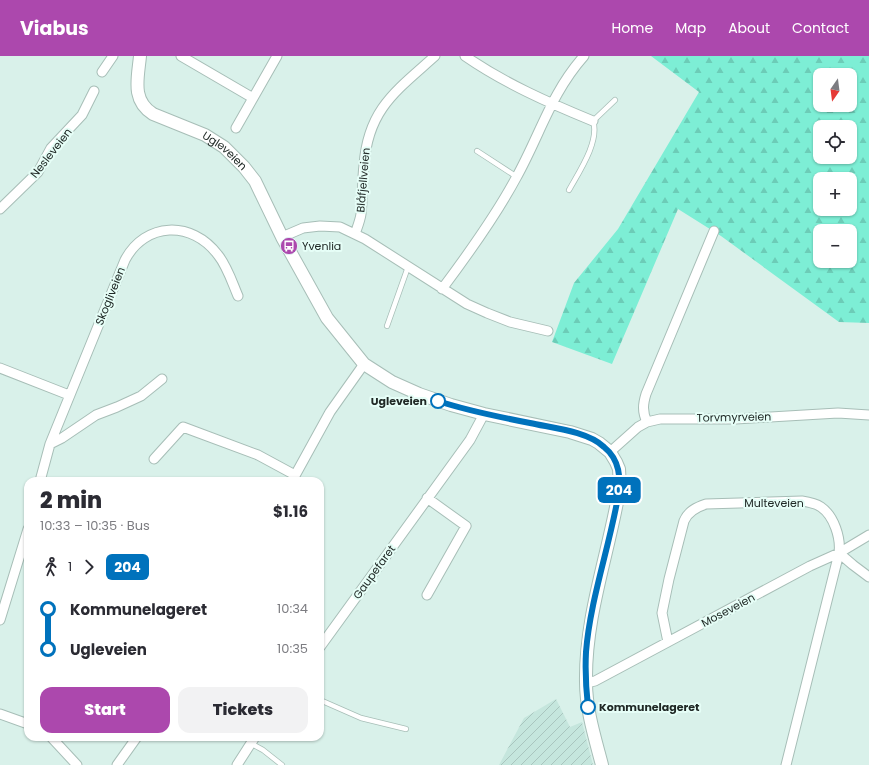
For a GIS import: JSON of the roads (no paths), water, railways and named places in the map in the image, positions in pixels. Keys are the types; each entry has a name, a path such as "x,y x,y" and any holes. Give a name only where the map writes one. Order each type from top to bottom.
{"street":[{"path":"102,72 113,56"},
{"name":"Ugleveien","path":"140,56 137,85 138,93 145,109 153,114 205,134 224,147 244,167 255,181 282,237 327,318 364,364 392,382 419,394 484,414 582,435 599,443 610,452 619,469 620,487 592,613 586,651 588,707 602,765"},
{"path":"181,56 253,98"},
{"path":"236,128 277,56"},
{"name":"Blåfjellveien","path":"355,234 361,215 364,158 367,139 372,125 382,107 395,92 435,56"},
{"path":"465,56 485,70 552,103 593,120"},
{"path":"442,289 497,211 517,177 552,103 567,77 584,56"},
{"name":"Nesleveien","path":"0,209 38,172 51,148 82,115 94,91"},
{"path":"282,237 303,228 320,226 340,227 355,234 442,289 487,313 510,322 548,331"},
{"name":"Skogliveien","path":"41,477 50,444 69,395 129,251 144,238 161,230 179,230 197,236 218,254 238,296"},
{"path":"647,422 643,408 646,394 714,230"},
{"path":"294,477 330,412 364,364"},
{"path":"0,368 69,395"},
{"path":"50,444 62,438 96,415 141,396 162,379"},
{"name":"Torvmyrveien","path":"610,452 638,427 647,422 660,419 736,419 838,412 869,415"},
{"name":"Gaupefaret","path":"324,641 470,440 484,414"},
{"path":"154,459 183,427 258,455 291,477"},
{"path":"427,498 466,526 427,595"},
{"name":"Multeveien","path":"668,642 662,613 684,521 689,513 698,506 706,504 802,501 821,507 830,516 840,544 839,553 786,765"},
{"name":"Moseveien","path":"586,683 668,642 810,566 839,553 869,535"},
{"path":"0,620 24,542"},
{"path":"839,553 869,577"},
{"path":"0,714 24,723"},
{"path":"55,741 77,765"},
{"path":"117,765 134,741"},
{"path":"237,765 251,741"}],"lane":[{"path":"569,190 591,146 595,130 593,120 615,100"},
{"path":"477,151 517,177"},
{"path":"387,326 408,267"},
{"path":"324,702 361,718 406,729"},
{"path":"253,741 282,765"}],"place":[{"name":"Yvenlia","path":"289,246"},
{"name":"Ugleveien","path":"438,401"},
{"name":"Kommunelageret","path":"588,707"}]}
